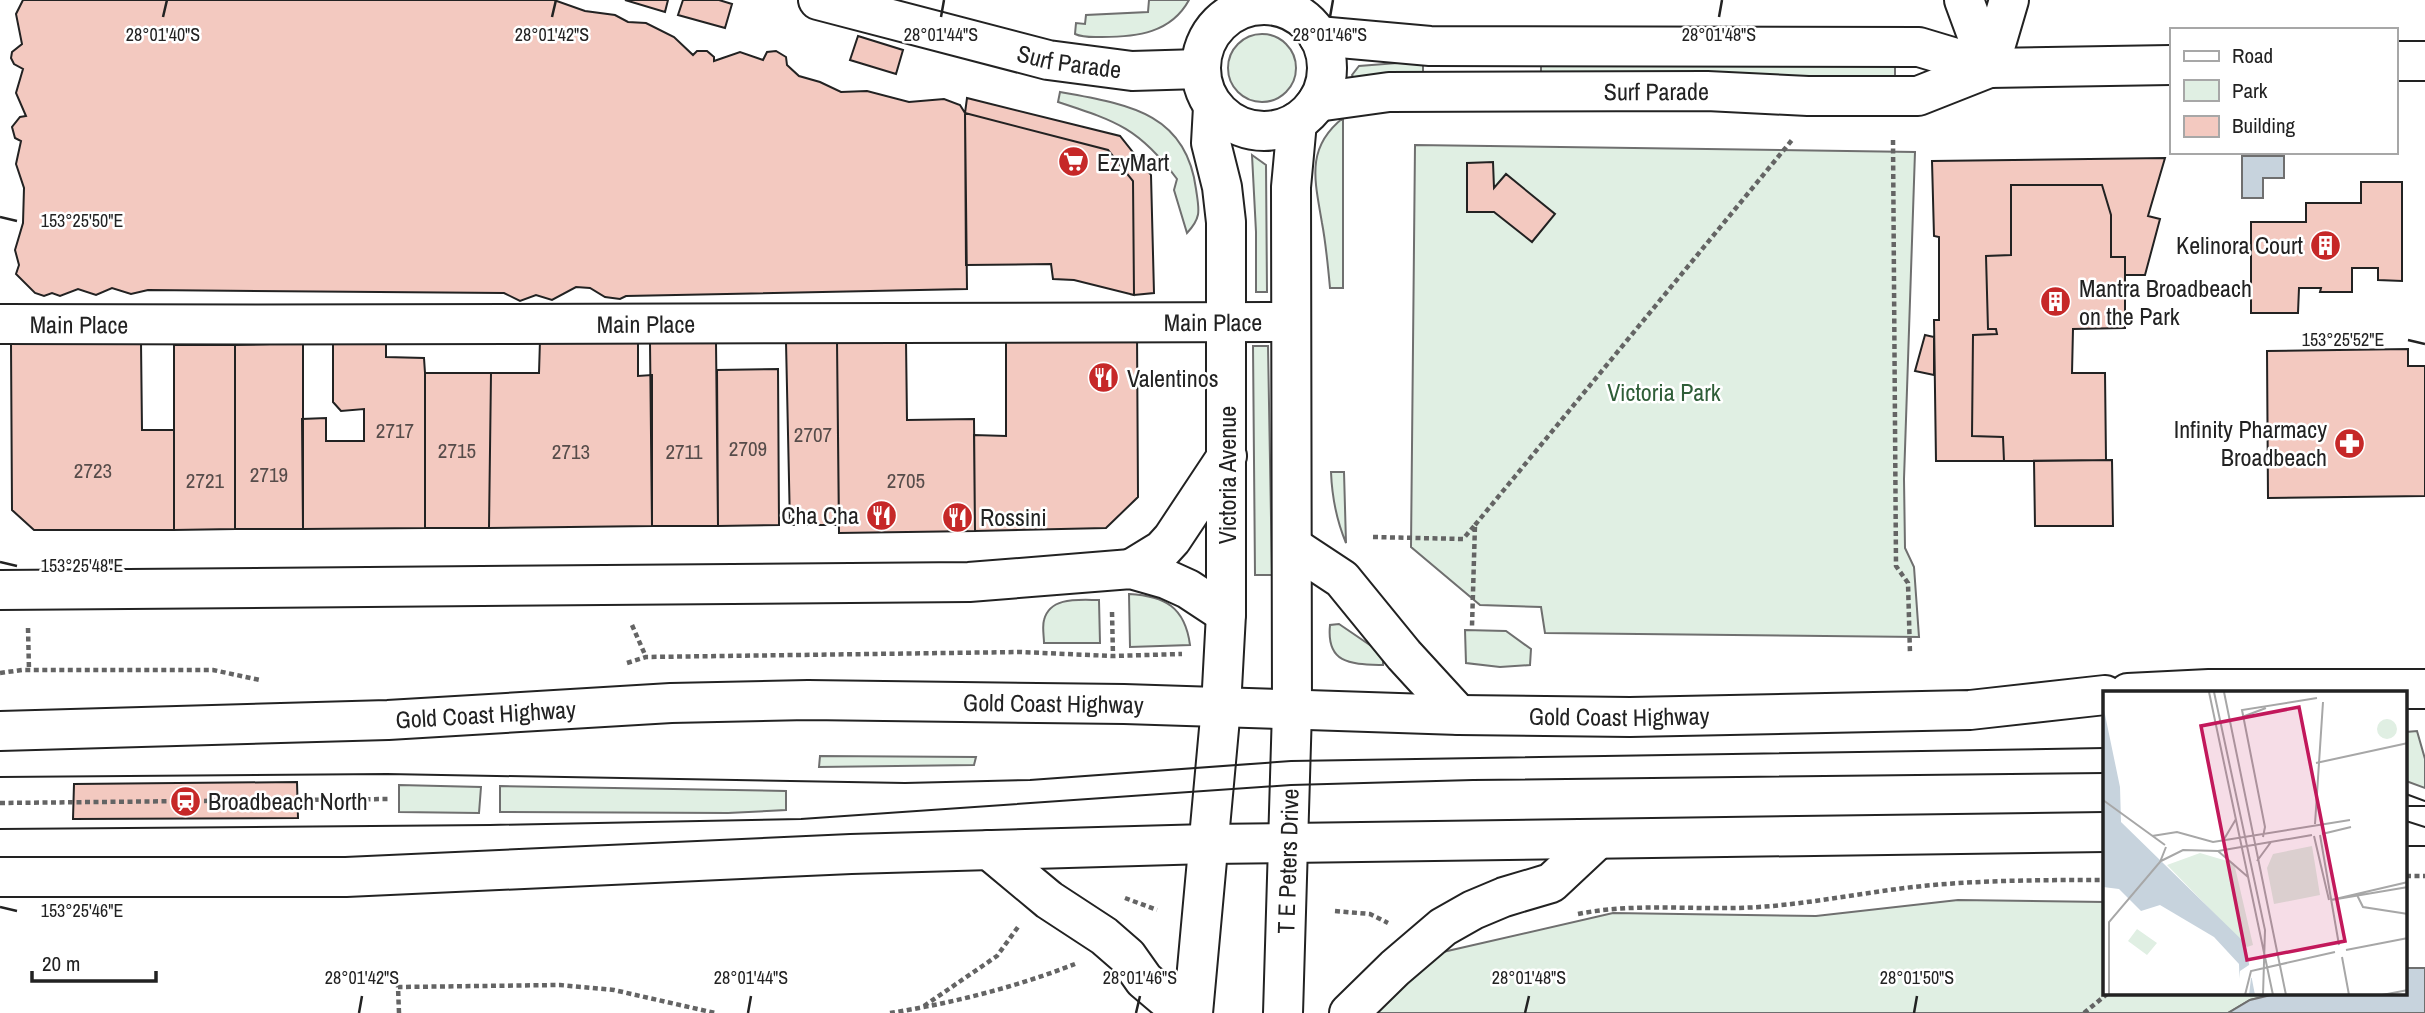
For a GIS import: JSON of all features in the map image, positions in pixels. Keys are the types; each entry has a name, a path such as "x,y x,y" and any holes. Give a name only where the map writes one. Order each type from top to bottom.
{"main road":[{"name":"Surf Parade","path":"818,0 1048,61 1114,69 1200,69"},
{"path":"1964,0 1989,68"},
{"path":"1989,68 2009,0"},
{"path":"1256,5 1275,5 1312,19 1325,52 1327,69 1325,86 1307,112 1280,130 1261,132 1242,129 1226,120 1213,107 1204,89 1200,69 1203,50 1223,9 1256,5"},
{"name":"Surf Parade","path":"1312,19 1391,44 1455,47 1919,47 1989,68 2170,65"},
{"path":"2397,61 2425,61"},
{"name":"Surf Parade","path":"1307,112 1389,92 1707,91 1808,96 1918,96 1989,68"},
{"name":"Victoria Avenue","path":"1208,844 1221,707 1226,614 1226,222 1222,187 1211,143 1213,107"},
{"path":"1292,710 1291,187 1307,112"},
{"name":"Main Place","path":"0,324 1290,322"},
{"path":"1132,569 1162,550 1227,456"},
{"path":"1292,546 1342,579 1404,655 1459,715"},
{"path":"0,590 968,582 1132,569 1188,589 1226,614"},
{"path":"2168,691 2425,689"},
{"name":"Gold Coast Highway","path":"0,731 388,720 671,703 808,700 972,701 1459,715 1630,717 1970,710 2103,695"},
{"name":"T E Peters Drive","path":"1283,1013 1292,710"},
{"path":"0,877 346,877 989,850 1289,842 2103,832"},
{"path":"1349,1013 1395,968 1443,927 1504,897 1550,883 1598,839"},
{"path":"1193,1013 1208,844"},
{"path":"989,850 1049,900 1104,936 1127,956 1144,980 1183,1013"}],"path":[{"path":"1373,537 1463,538 1792,140"},
{"path":"1893,140 1896,566 1908,583 1910,654"},
{"path":"1472,626 1475,525"},
{"path":"1112,605 1113,656"},
{"path":"628,614 646,657"},
{"path":"28,621 29,670"},
{"path":"0,803 388,799"},
{"path":"1573,915 1623,908 1759,907 1824,901 1899,888 2103,880"},
{"path":"1335,911 1370,914 1392,925"},
{"path":"921,1008 997,956 1020,924"},
{"path":"890,1013 1032,981 1079,962"},
{"path":"399,1013 398,987 561,985 614,990 715,1013"},
{"path":"2084,1013 2105,996"}],"green space":[{"path":"1149,0 1189,0 1173,20 1152,31 1115,37 1075,34 1076,23 1085,24 1086,15 1148,12"},
{"path":"1255,34 1269,34 1281,39 1291,49 1296,68 1291,87 1281,97 1269,102 1255,102 1243,97 1233,87 1228,75 1228,61 1233,49 1243,39"},
{"path":"1895,58 1895,82 1541,77 1541,62"},
{"path":"1423,61 1423,77 1354,78 1352,75 1359,66"},
{"path":"1060,92 1129,107 1166,127 1180,143 1190,163 1196,189 1197,218 1187,233 1174,190 1177,179 1151,148 1111,121 1058,102"},
{"path":"1343,118 1343,288 1330,288 1316,166 1323,141"},
{"name":"Victoria Park","path":"1415,145 1915,152 1904,479 1905,548 1914,567 1919,637 1545,633 1541,607 1480,605 1411,547"},
{"path":"1252,155 1266,165 1267,292 1256,292"},
{"path":"1253,346 1268,346 1272,575 1255,575"},
{"path":"1331,472 1344,472 1346,543 1335,508"},
{"path":"1129,594 1153,597 1171,606 1183,621 1190,645 1130,647"},
{"path":"1099,600 1100,643 1044,643 1044,620 1052,607 1067,601"},
{"path":"1339,624 1383,654 1383,665 1361,664 1343,660 1337,655 1332,648 1330,625"},
{"path":"1465,630 1506,631 1531,649 1530,665 1500,667 1466,663"},
{"path":"2417,731 2425,759 2425,788 2408,782 2408,732"},
{"path":"820,756 976,757 974,765 819,767"},
{"path":"399,785 481,787 479,813 399,812"},
{"path":"500,786 786,791 786,810 728,813 500,812"},
{"path":"1958,900 2103,902 2103,996 2267,996 2250,1000 2228,1013 1372,1013 1430,955 1613,913 1816,916"}],"shaded area":[{"path":"2242,156 2284,156 2284,178 2263,178 2263,198 2242,198"},
{"path":"2408,968 2425,968 2425,1013 2228,1013 2250,1000 2267,996 2408,996"}],"building":[{"path":"23,0 554,0 585,11 615,15 628,22 646,23 674,37 693,55 697,51 707,51 714,57 714,61 740,52 763,60 767,52 776,51 786,57 787,65 799,76 841,92 867,91 909,102 944,99 960,105 965,113 967,289 626,296 620,299 605,297 590,288 576,287 552,300 536,295 520,301 504,293 148,290 131,294 112,288 96,295 78,289 60,296 52,293 44,296 35,293 16,274 19,265 15,250 23,223 24,188 16,164 21,141 15,138 12,127 20,117 26,116 16,93 23,69 14,64 11,58 12,52 22,44 16,14"},
{"path":"625,0 668,0 665,12"},
{"path":"683,0 719,0 732,4 725,28 678,15"},
{"path":"858,36 903,50 896,74 850,60"},
{"path":"967,98 1120,136 1151,175 1154,293 1134,295 1133,181 1108,150 965,113"},
{"path":"965,113 1108,150 1133,181 1134,295 1074,280 1053,279 1051,264 966,265"},
{"path":"2165,158 2148,216 2160,219 2145,275 2125,275 2125,257 2111,257 2111,215 2102,185 2011,185 2011,255 1986,256 1988,329 1996,329 1997,334 1973,335 1972,436 2003,437 2004,461 1936,461 1934,320 1939,320 1939,237 1934,236 1932,161"},
{"path":"1493,162 1494,188 1506,174 1555,214 1532,242 1494,212 1467,212 1467,163"},
{"name":"Kelinora Court","path":"2361,182 2402,182 2402,281 2378,280 2378,268 2352,268 2352,292 2320,292 2321,288 2299,288 2298,313 2251,313 2251,222 2306,222 2306,203 2361,203"},
{"name":"Mantra Broadbeach on the Park","path":"2011,185 2102,185 2111,215 2111,257 2125,257 2125,328 2073,329 2072,373 2105,373 2106,460 2004,461 2003,437 1972,436 1973,335 1997,334 1996,329 1988,329 1986,256 2011,255"},
{"path":"1137,332 1138,497 1106,528 975,531 974,435 1006,436 1006,334"},
{"path":"1925,335 1934,337 1934,375 1915,371"},
{"path":"386,338 386,357 424,358 425,528 303,529 302,419 326,418 326,441 364,441 364,409 341,411 333,402 333,340"},
{"path":"540,340 638,340 638,376 652,375 652,526 489,528 491,373 539,373"},
{"path":"906,340 907,420 974,419 975,531 839,533 837,341"},
{"path":"837,341 839,525 790,525 786,342"},
{"path":"141,342 142,430 174,430 174,530 34,530 12,510 11,343"},
{"path":"716,342 718,526 652,526 650,343"},
{"path":"303,343 303,529 235,529 235,345"},
{"path":"174,345 235,345 235,529 174,530"},
{"path":"2408,349 2408,366 2425,366 2425,496 2268,498 2267,351"},
{"path":"778,369 779,525 718,526 717,370"},
{"path":"425,373 491,373 489,528 425,528"},
{"path":"2112,460 2113,526 2035,526 2034,461"},
{"path":"297,782 298,818 73,819 74,784"}],"tram line":[{"path":"0,777 387,774 905,783 1030,780 1291,761 2103,748"},
{"path":"0,829 490,825 801,819 1291,785 1473,780 2103,773"},
{"path":"2408,795 2425,801"},
{"path":"2408,822 2425,827"}],"place":[{"name":"EzyMart","path":"1074,162"},
{"name":"Kelinora Court","path":"2326,245"},
{"name":"Mantra Broadbeach on the Park","path":"2056,302"},
{"name":"Valentinos","path":"1104,378"},
{"name":"Infinity Pharmacy Broadbeach","path":"2350,443"},
{"name":"Cha Cha","path":"882,515"},
{"name":"Rossini","path":"957,517"},
{"name":"Broadbeach North","path":"185,801"}]}
